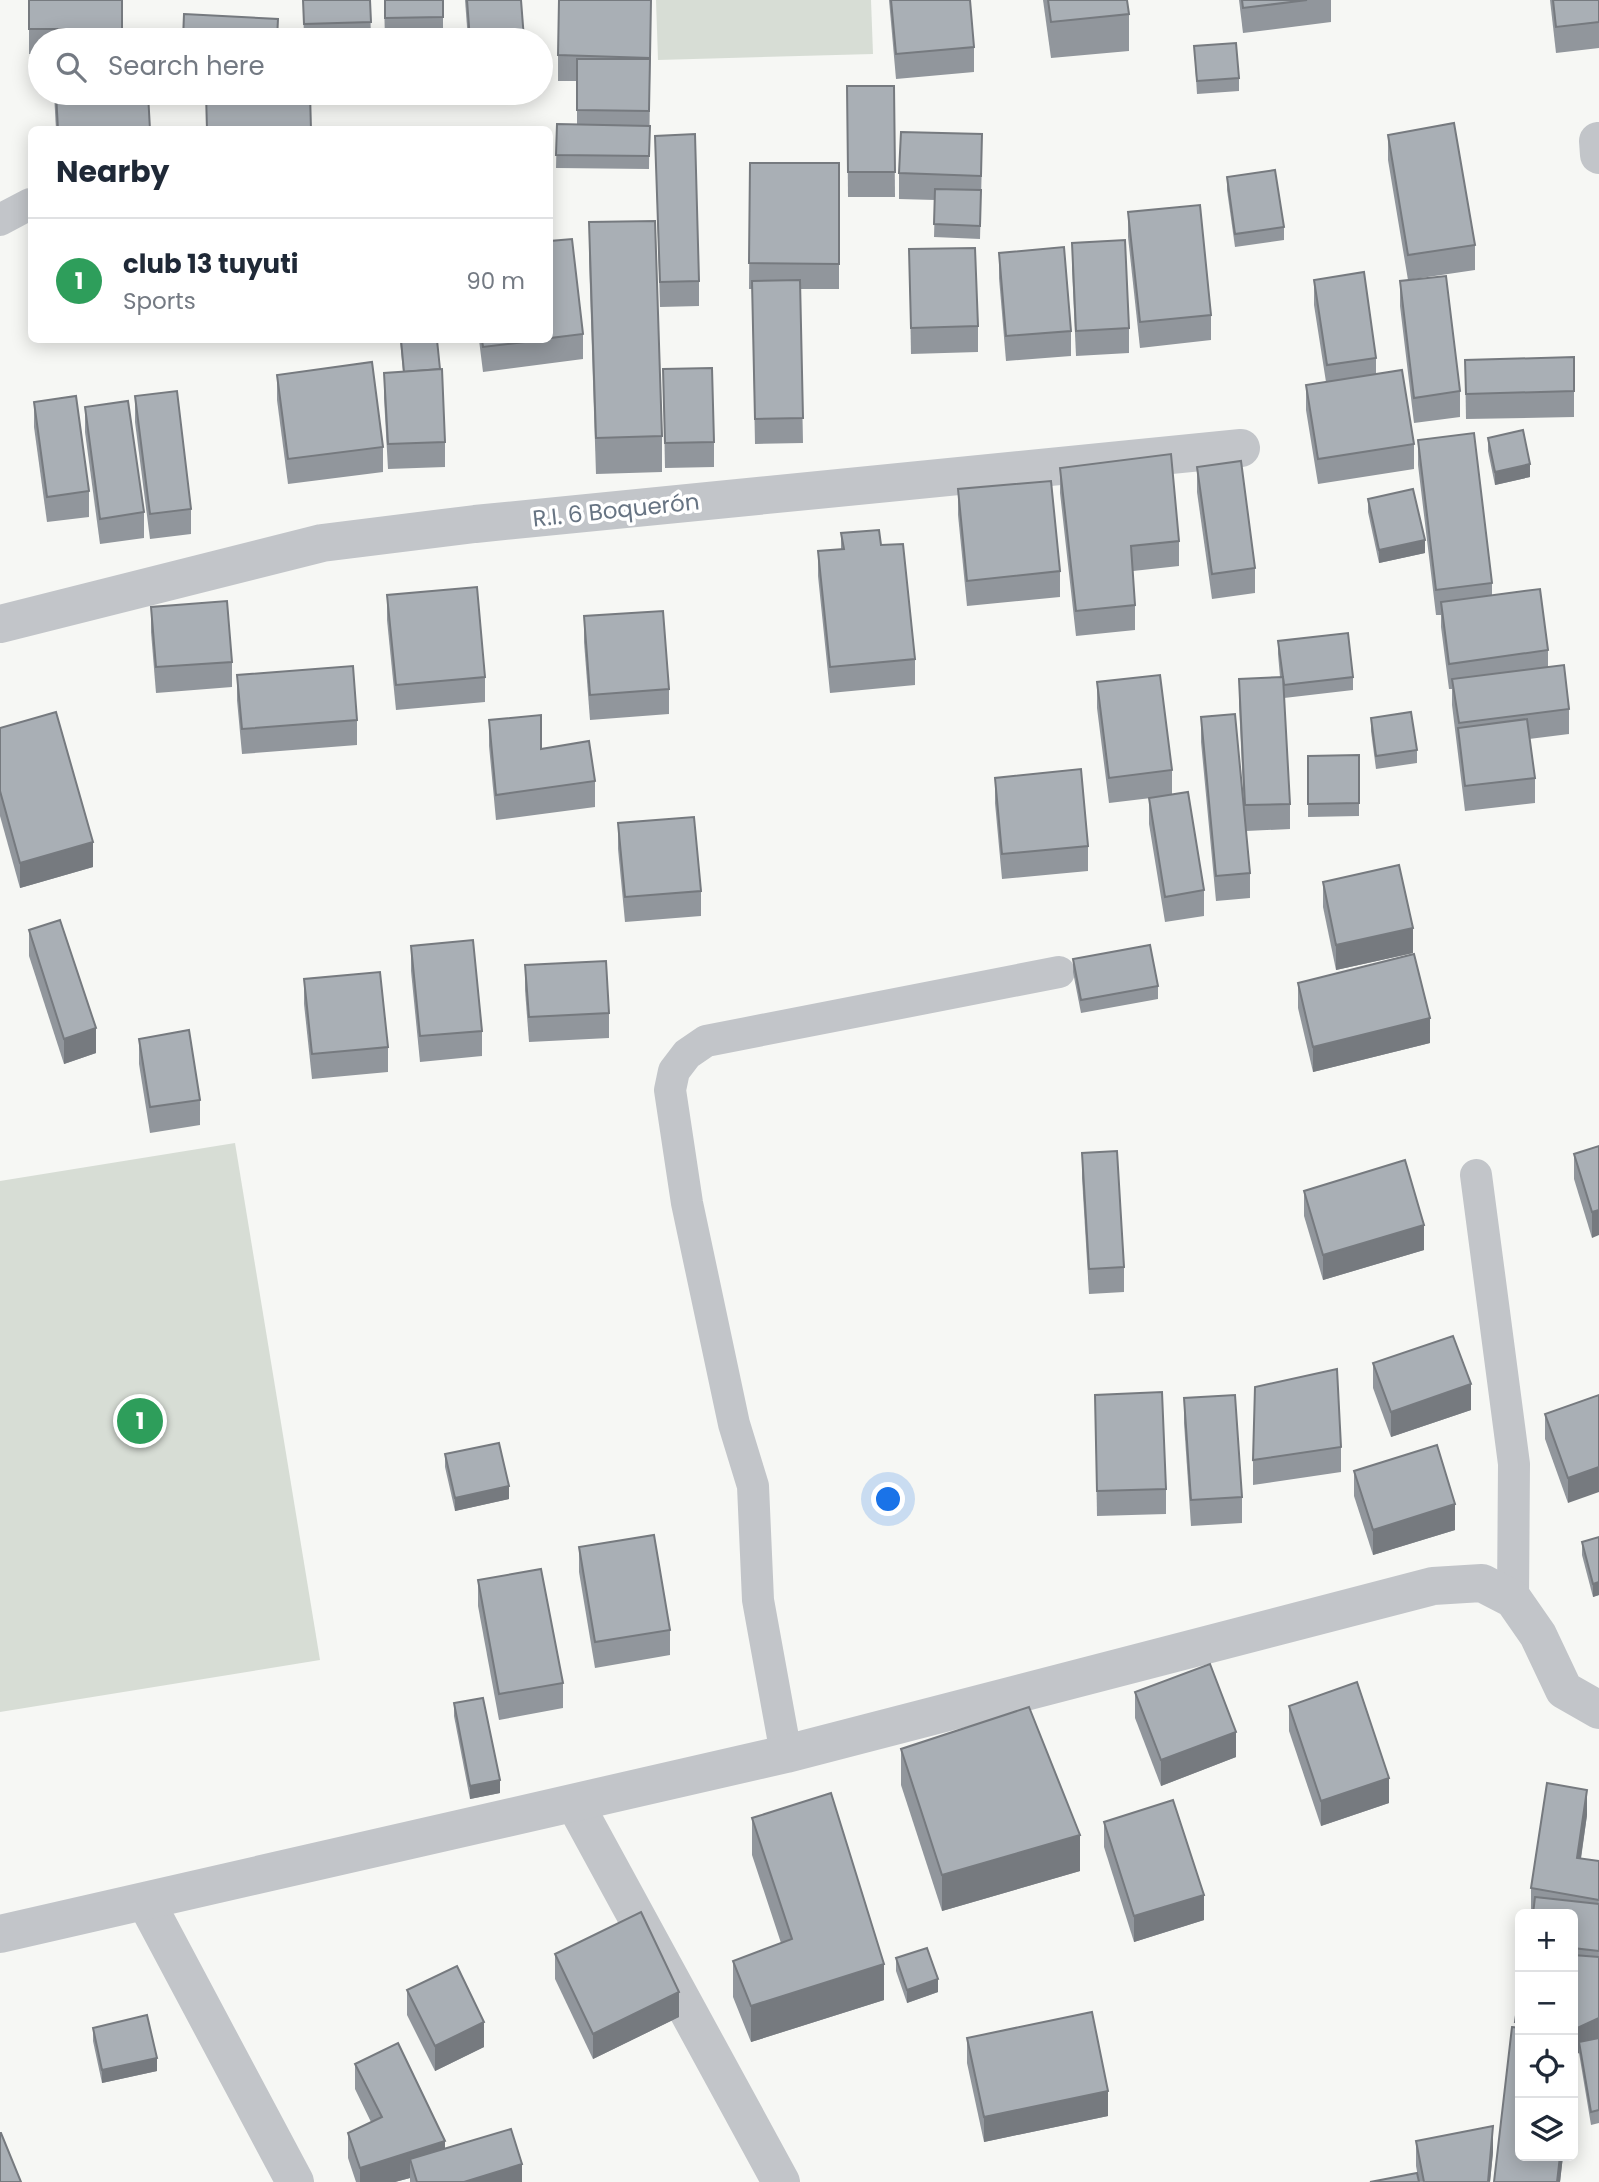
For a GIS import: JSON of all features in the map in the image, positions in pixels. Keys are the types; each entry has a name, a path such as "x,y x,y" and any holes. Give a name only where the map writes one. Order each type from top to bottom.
{"street":[{"name":"R.I. 6 Boquerón","path":"0,624 322,543 475,524 1241,448"},
{"path":"0,1934 786,1754 1433,1586 1482,1583 1513,1600 1538,1635 1564,1690 1599,1710"},
{"path":"575,1804 781,2182"},
{"path":"146,1902 295,2182"}],"lane":[{"path":"0,220 28,205"},
{"path":"786,1754 758,1600 752,1486 734,1424 687,1203 670,1090 674,1071 687,1054 706,1041 1059,972"},
{"path":"1476,1175 1514,1464 1513,1600"}],"shaded area":[{"path":"656,0 871,0 873,54 658,60"},
{"path":"235,1143 320,1660 0,1712 0,1181"}],"building":[{"path":"29,0 122,0 122,28 29,28"},
{"path":"303,0 370,0 371,22 304,24"},
{"path":"385,0 443,0 443,17 385,18"},
{"path":"467,0 521,0 523,28 469,28"},
{"path":"559,0 651,0 650,58 558,55"},
{"path":"891,0 970,0 974,47 896,54"},
{"path":"1048,0 1127,0 1129,14 1051,22"},
{"path":"1242,0 1307,0 1243,8"},
{"path":"1553,0 1599,0 1599,22 1556,27"},
{"path":"184,14 278,19 278,28 183,28"},
{"path":"1236,43 1239,78 1197,81 1194,46"},
{"path":"577,59 650,59 649,111 577,110"},
{"path":"847,86 894,86 895,172 848,172"},
{"path":"57,105 149,105 150,126 58,126"},
{"path":"206,105 310,105 311,126 207,126"},
{"path":"1454,123 1475,245 1408,255 1388,135"},
{"path":"557,124 650,126 649,156 556,155"},
{"path":"901,132 982,134 981,176 899,173"},
{"path":"695,134 699,281 660,282 655,136"},
{"path":"750,163 839,163 839,264 749,263"},
{"path":"1275,170 1284,227 1235,234 1227,177"},
{"path":"935,189 981,190 980,226 934,224"},
{"path":"1200,205 1211,315 1140,322 1128,212"},
{"path":"655,221 662,436 596,438 589,222"},
{"path":"572,239 583,334 553,338 553,241"},
{"path":"1125,240 1129,328 1076,331 1072,243"},
{"path":"1064,247 1071,331 1006,336 999,253"},
{"path":"975,248 978,326 911,328 909,249"},
{"path":"1364,272 1376,358 1327,365 1314,280"},
{"path":"1446,276 1460,391 1414,398 1400,281"},
{"path":"800,280 803,418 755,419 752,281"},
{"path":"401,343 437,343 440,369 404,372"},
{"path":"482,343 517,343 483,347"},
{"path":"1574,357 1574,391 1466,394 1465,360"},
{"path":"372,362 383,447 288,459 277,375"},
{"path":"712,368 714,442 665,443 663,369"},
{"path":"442,369 445,442 388,444 384,373"},
{"path":"1402,370 1414,444 1318,459 1306,385"},
{"path":"177,391 191,509 150,514 135,396"},
{"path":"76,396 89,491 47,497 34,402"},
{"path":"128,401 144,512 100,519 85,407"},
{"path":"1523,430 1530,464 1495,472 1488,438"},
{"path":"1474,433 1492,583 1436,590 1418,440"},
{"path":"1171,454 1179,541 1131,546 1135,605 1076,611 1060,468"},
{"path":"1241,461 1255,568 1212,574 1197,467"},
{"path":"1051,481 1060,571 967,581 958,489"},
{"path":"1413,489 1425,540 1379,550 1368,499"},
{"path":"879,530 881,545 903,544 915,659 830,667 818,551 844,549 841,533"},
{"path":"477,587 485,677 396,685 387,595"},
{"path":"1540,589 1548,650 1449,664 1441,602"},
{"path":"227,601 232,662 156,667 151,607"},
{"path":"663,611 669,689 590,695 584,616"},
{"path":"1348,633 1353,677 1284,685 1278,641"},
{"path":"1564,665 1569,709 1459,723 1452,679"},
{"path":"353,666 357,720 242,729 237,675"},
{"path":"1160,675 1172,770 1109,778 1097,682"},
{"path":"1283,677 1290,804 1245,805 1239,679"},
{"path":"56,712 93,842 20,863 0,791 0,728"},
{"path":"1411,712 1417,750 1376,756 1371,718"},
{"path":"1235,714 1250,873 1216,876 1201,717"},
{"path":"541,715 541,749 589,741 595,781 496,795 489,720"},
{"path":"1527,719 1535,778 1465,786 1458,728"},
{"path":"1359,755 1359,803 1308,804 1308,756"},
{"path":"1081,769 1088,846 1002,854 995,778"},
{"path":"1188,792 1204,890 1165,897 1149,798"},
{"path":"694,817 701,891 625,897 618,823"},
{"path":"1399,865 1413,928 1336,945 1323,882"},
{"path":"60,920 96,1028 64,1039 29,930"},
{"path":"473,940 482,1031 420,1036 411,946"},
{"path":"1150,945 1158,986 1081,1000 1073,959"},
{"path":"1414,954 1430,1018 1313,1047 1298,983"},
{"path":"606,961 609,1013 529,1017 525,965"},
{"path":"380,972 388,1047 312,1054 304,979"},
{"path":"189,1030 200,1100 150,1107 139,1039"},
{"path":"1599,1146 1599,1210 1592,1212 1574,1154"},
{"path":"1117,1151 1124,1267 1089,1269 1082,1153"},
{"path":"1405,1160 1424,1225 1323,1255 1304,1191"},
{"path":"1453,1336 1471,1384 1391,1412 1373,1363"},
{"path":"1337,1369 1341,1447 1253,1460 1255,1387"},
{"path":"1162,1392 1166,1489 1097,1491 1095,1395"},
{"path":"1235,1395 1242,1497 1191,1500 1184,1398"},
{"path":"1599,1395 1599,1467 1568,1478 1545,1414"},
{"path":"499,1443 509,1486 455,1498 445,1454"},
{"path":"1437,1445 1455,1504 1373,1530 1354,1471"},
{"path":"654,1535 670,1630 595,1642 579,1547"},
{"path":"1599,1537 1599,1582 1593,1584 1582,1542"},
{"path":"541,1569 563,1683 499,1694 478,1580"},
{"path":"1210,1664 1236,1732 1161,1760 1135,1692"},
{"path":"1357,1682 1389,1778 1321,1801 1289,1706"},
{"path":"483,1698 500,1780 470,1786 454,1703"},
{"path":"1029,1707 1080,1835 942,1875 901,1749"},
{"path":"1547,1783 1587,1790 1577,1858 1599,1861 1599,1900 1531,1888"},
{"path":"831,1793 884,1964 751,2006 733,1961 792,1939 752,1818"},
{"path":"1173,1800 1204,1895 1134,1916 1104,1822"},
{"path":"1535,1897 1599,1904 1599,1951 1578,1949 1578,1909 1534,1909"},
{"path":"641,1912 679,1992 593,2034 555,1954"},
{"path":"927,1948 938,1979 907,1990 896,1958"},
{"path":"1578,1955 1599,1957 1599,2018 1578,2028"},
{"path":"457,1966 484,2022 435,2046 407,1990"},
{"path":"1092,2012 1108,2091 984,2117 967,2038"},
{"path":"147,2015 157,2058 102,2070 93,2028"},
{"path":"1512,2027 1515,2027 1515,2161 1559,2161 1557,2182 1494,2182"},
{"path":"1599,2038 1599,2110 1591,2112 1579,2042"},
{"path":"398,2043 445,2141 360,2168 348,2133 382,2117 355,2064"},
{"path":"1493,2126 1488,2182 1424,2182 1416,2141"},
{"path":"511,2129 522,2164 464,2182 417,2182 410,2159"},
{"path":"1,2133 21,2182 0,2182"},
{"path":"1417,2173 1419,2182 1370,2182"}],"place":[{"name":"club 13 tuyuti","path":"140,1421"}]}
